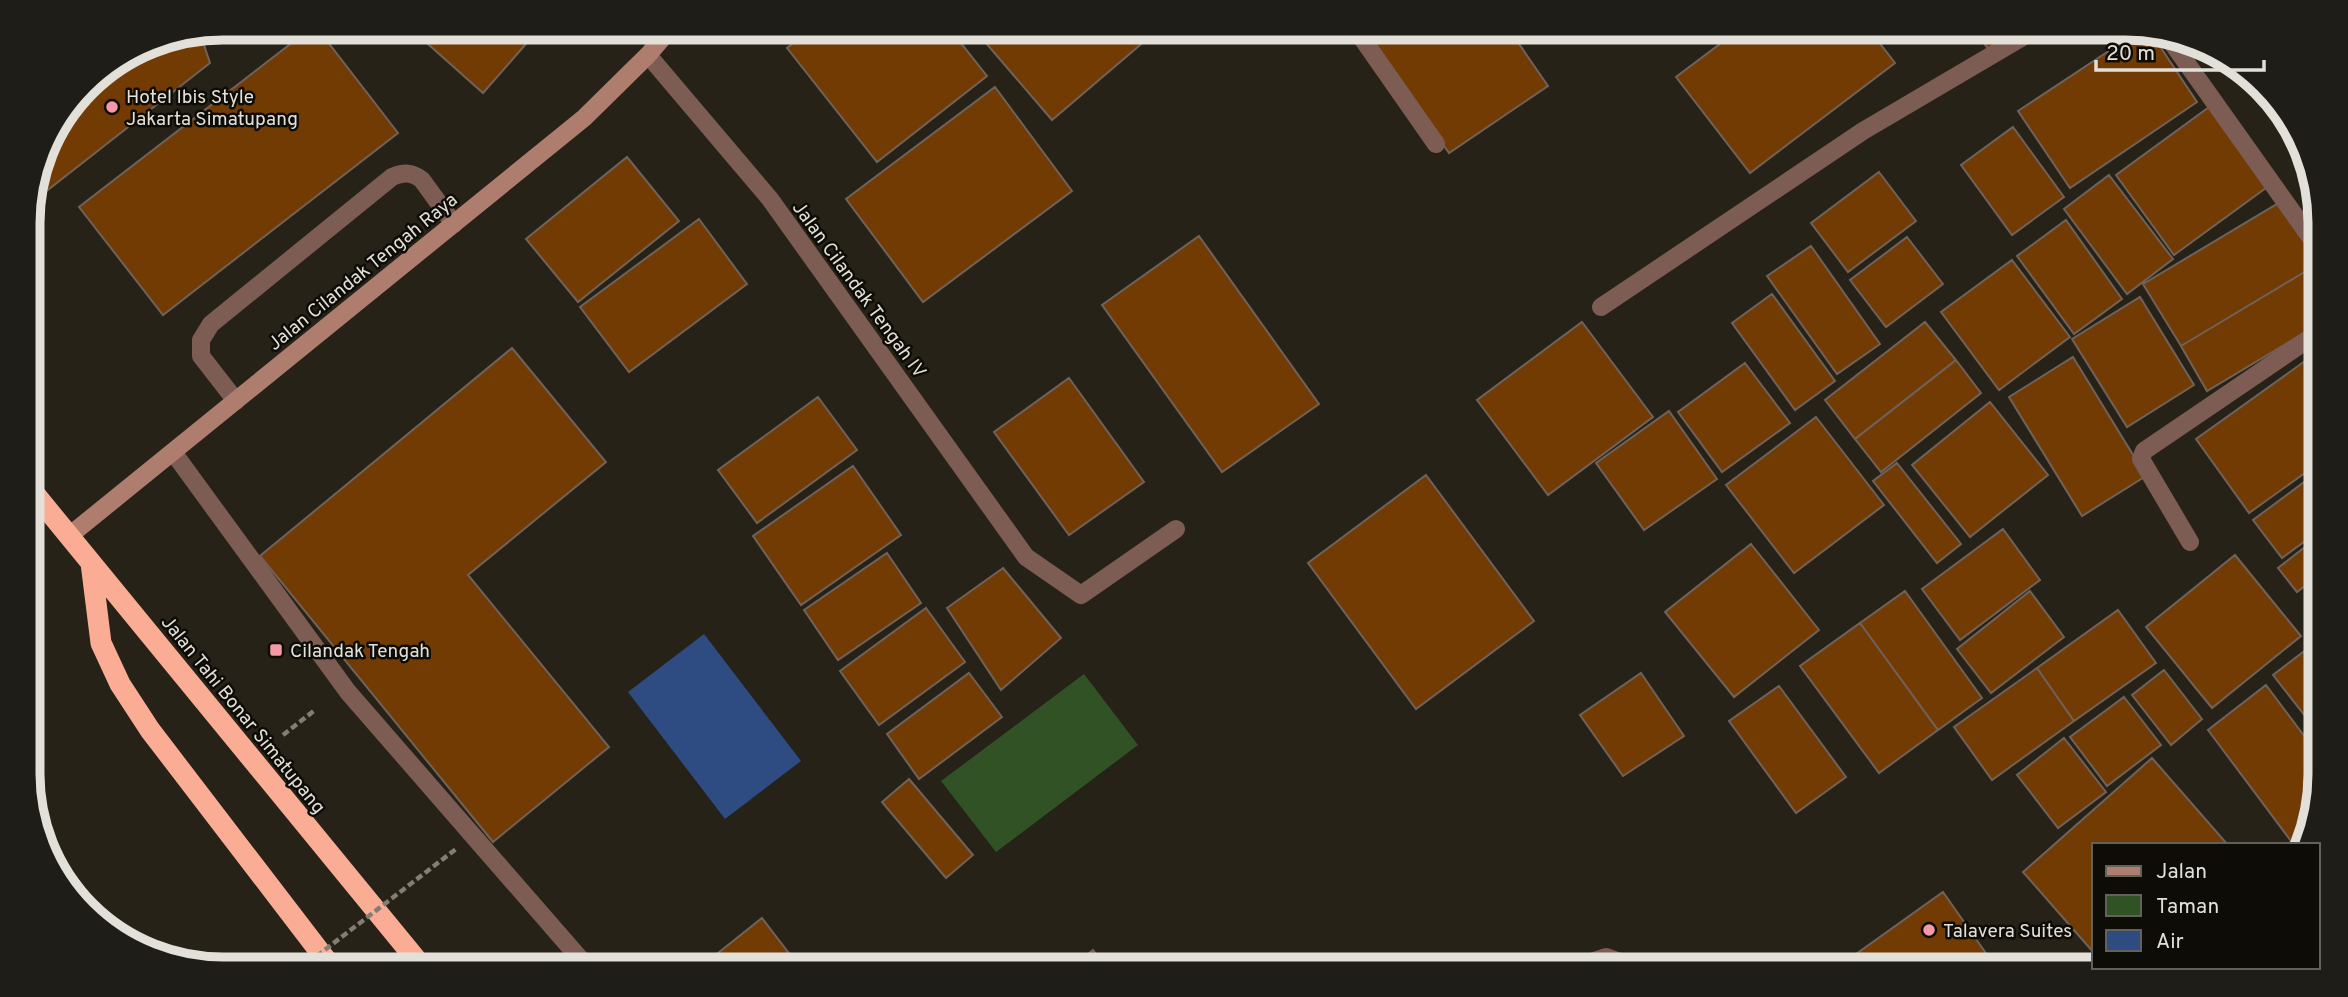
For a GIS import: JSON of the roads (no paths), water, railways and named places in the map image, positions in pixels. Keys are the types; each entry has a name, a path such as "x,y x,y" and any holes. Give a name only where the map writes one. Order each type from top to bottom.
{"highway":[{"name":"Jalan Tahi Bonar Simatupang","path":"40,501 414,957"},
{"path":"91,563 101,643 120,684 150,730 324,957"}],"street":[{"path":"1363,40 1436,144"},
{"path":"1601,307 1863,131 2018,40"},
{"name":"Jalan Cilandak Tengah Raya","path":"69,536 584,117 660,41"},
{"path":"2176,48 2308,234"},
{"name":"Jalan Cilandak Tengah IV","path":"648,55 769,199 1026,557 1081,595 1175,529"},
{"path":"236,401 201,356 201,341 211,324 392,177 403,172 416,175 454,224"},
{"path":"2190,542 2141,459 2144,450 2308,339"},
{"path":"173,452 348,692 578,957"}],"water":[{"path":"704,634 801,761 725,819 628,692"}],"place":[{"name":"Hotel Ibis Style Jakarta Simatupang","path":"112,107"},
{"name":"Cilandak Tengah","path":"276,650"},
{"name":"Talavera Suites","path":"1929,930"}]}
